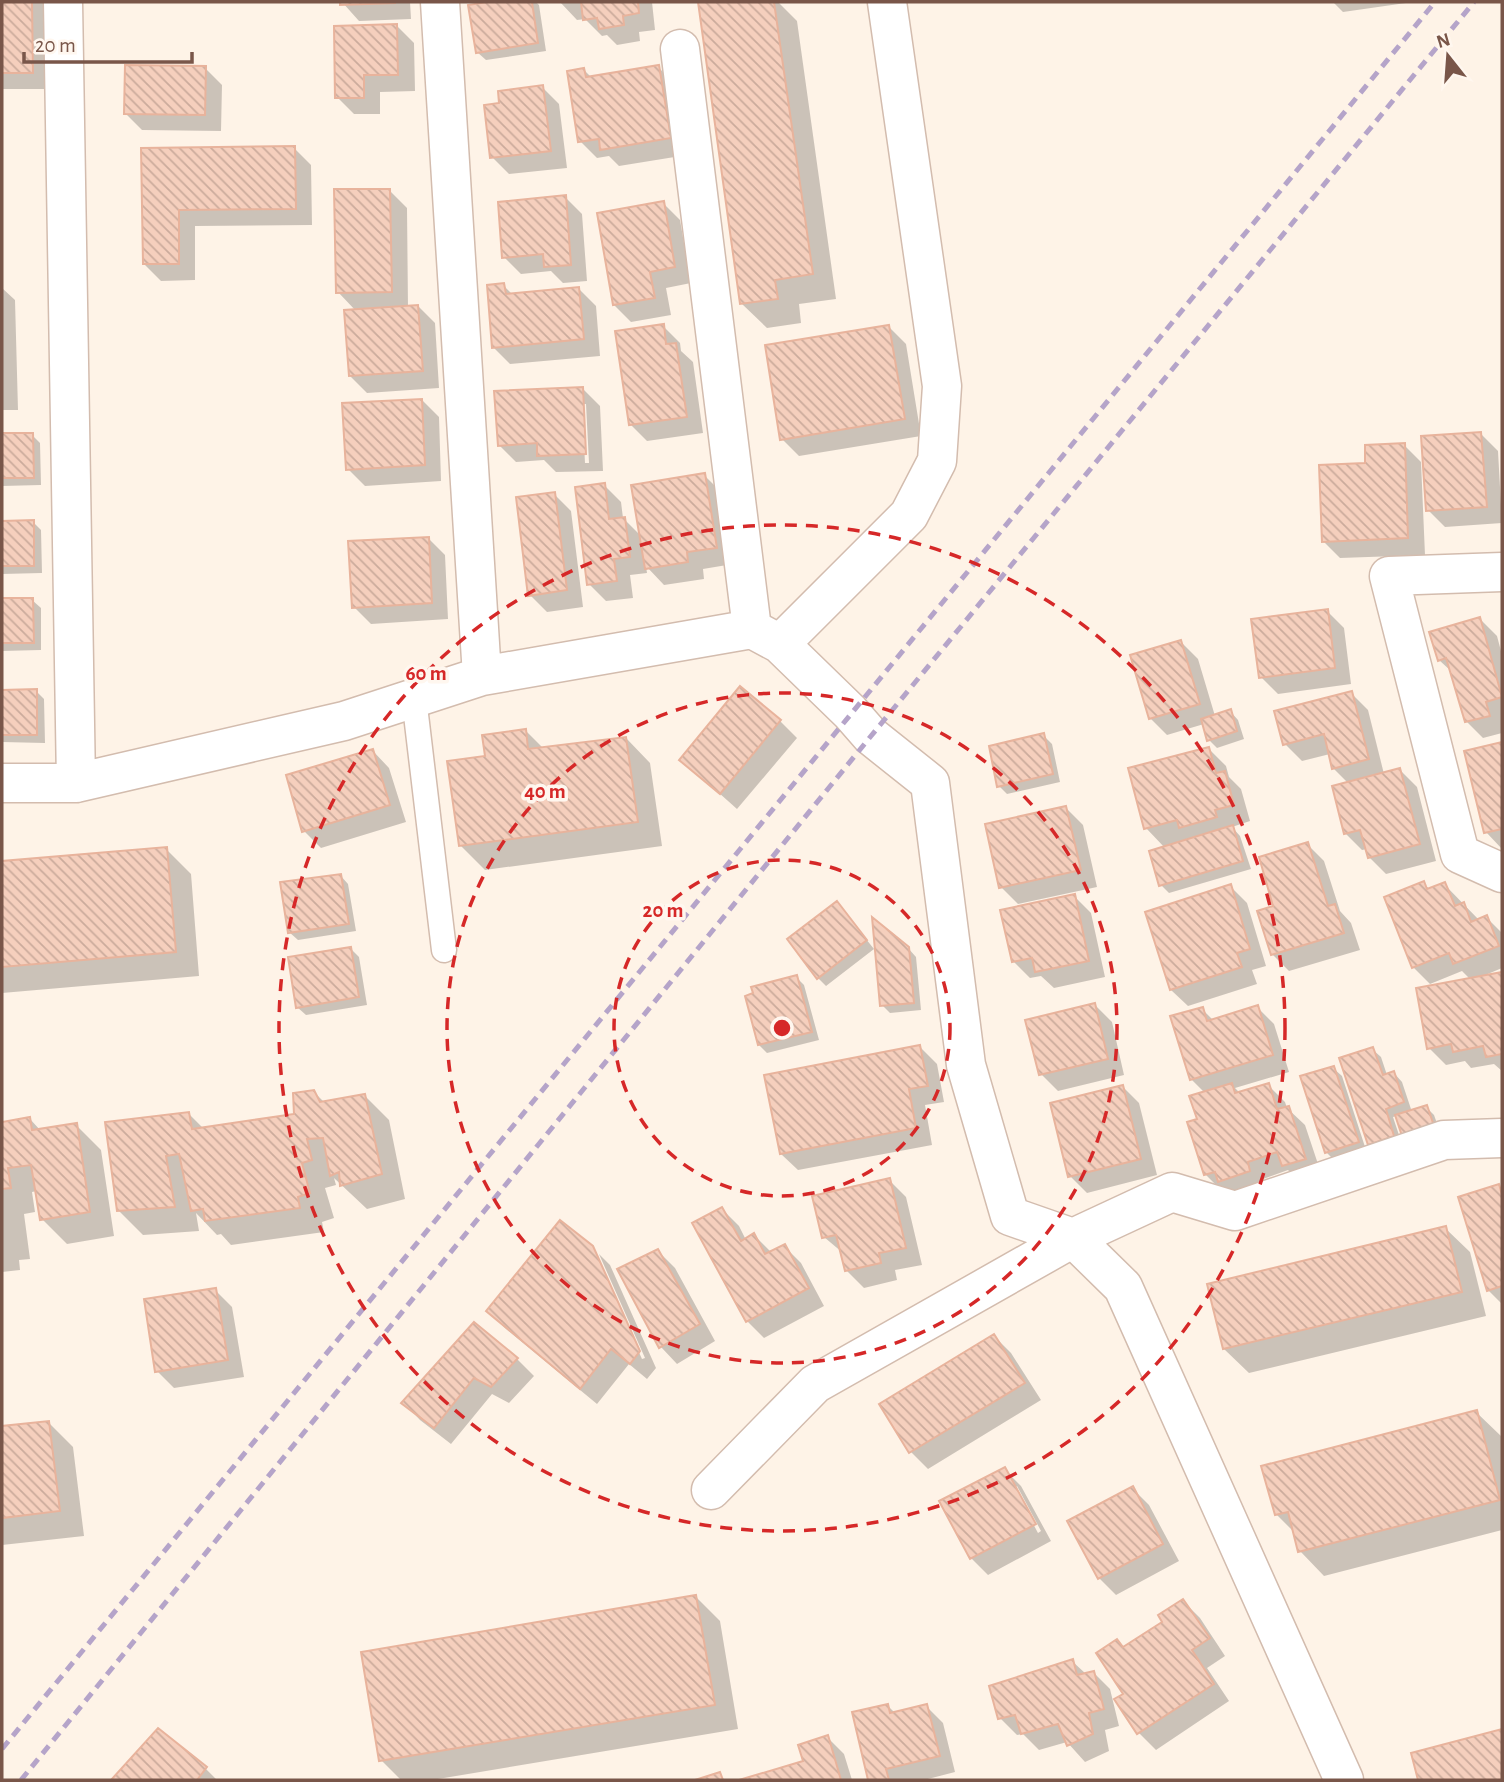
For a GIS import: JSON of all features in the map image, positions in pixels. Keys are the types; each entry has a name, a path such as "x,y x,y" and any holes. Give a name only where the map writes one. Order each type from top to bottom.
{"street":[{"path":"62,2 76,783"},
{"path":"440,2 482,676"},
{"path":"2,783 76,783 344,721 482,676 766,637 909,515 937,461 942,386 887,2"},
{"path":"680,49 766,637 850,712 871,736 930,783 967,1065 1010,1216 1073,1238 1123,1287 1344,1780"},
{"path":"1502,572 1389,576 1460,854 1502,873"},
{"path":"711,1490 815,1384 1073,1238 1172,1192 1235,1211 1444,1140 1502,1138"}],"lane":[{"path":"414,698 444,950"}],"building":[{"path":"2,2 32,2 33,73 2,73"},
{"path":"340,2 395,2 395,3 340,5"},
{"path":"487,2 532,2 538,43 476,53 468,5"},
{"path":"581,2 638,2 639,13 623,16 624,25 599,29 597,18 583,20"},
{"path":"698,2 774,2 813,274 775,280 778,299 740,304"},
{"path":"397,24 398,75 364,75 364,98 335,98 334,26"},
{"path":"125,65 206,66 205,115 124,114"},
{"path":"659,65 671,138 600,150 599,139 578,142 567,71 584,68 586,77"},
{"path":"543,85 551,151 490,158 484,105 499,103 498,91"},
{"path":"295,146 296,209 179,210 179,264 143,264 141,148"},
{"path":"334,189 390,189 392,292 336,293"},
{"path":"566,195 571,265 544,267 543,254 502,258 498,202"},
{"path":"664,201 675,267 650,272 655,298 613,305 597,213"},
{"path":"504,283 506,294 579,287 584,339 492,348 487,285"},
{"path":"418,305 423,371 349,376 344,310"},
{"path":"664,324 666,344 676,343 687,417 629,425 615,331"},
{"path":"889,325 905,419 780,440 765,345"},
{"path":"583,387 586,454 537,456 537,443 498,446 494,391"},
{"path":"422,399 425,465 346,470 342,403"},
{"path":"1481,432 1487,507 1426,511 1421,436"},
{"path":"2,433 33,433 34,478 2,478"},
{"path":"1405,443 1408,538 1322,542 1319,465 1365,463 1365,445"},
{"path":"705,473 717,548 687,552 688,562 645,569 631,485"},
{"path":"605,483 609,519 625,517 630,557 614,559 617,581 587,585 575,487"},
{"path":"555,492 567,590 528,596 516,497"},
{"path":"34,520 34,566 2,566 2,521"},
{"path":"429,537 432,603 352,608 348,541"},
{"path":"2,598 33,598 34,643 2,643"},
{"path":"1328,609 1335,668 1259,678 1251,619"},
{"path":"1480,617 1502,697 1486,702 1490,716 1465,722 1446,658 1438,661 1429,632"},
{"path":"1181,640 1200,704 1149,719 1130,655"},
{"path":"740,686 781,720 720,794 679,760"},
{"path":"37,689 37,735 2,735 2,690"},
{"path":"1352,691 1369,759 1332,769 1324,734 1283,745 1274,711"},
{"path":"1231,709 1237,731 1207,741 1201,719"},
{"path":"526,729 528,749 626,737 638,822 459,846 447,761 485,756 482,735"},
{"path":"1044,733 1053,774 997,787 989,746"},
{"path":"1502,742 1502,829 1484,833 1464,751"},
{"path":"1209,747 1216,773 1225,771 1234,805 1215,810 1217,817 1179,828 1177,820 1144,829 1128,768"},
{"path":"373,749 390,805 302,832 286,775"},
{"path":"1400,768 1420,844 1368,858 1360,830 1344,834 1332,786"},
{"path":"1066,806 1081,870 999,888 985,824"},
{"path":"1233,825 1243,861 1159,886 1149,851"},
{"path":"1308,842 1328,906 1335,904 1344,933 1271,955 1257,911 1273,906 1259,857"},
{"path":"167,847 176,952 2,967 2,861"},
{"path":"341,874 349,924 288,933 280,882"},
{"path":"1424,881 1427,889 1445,882 1455,906 1464,902 1471,922 1487,915 1499,946 1453,964 1449,953 1412,968 1384,897"},
{"path":"1231,884 1250,949 1237,953 1242,967 1170,990 1145,912"},
{"path":"1075,894 1089,961 1035,972 1032,958 1012,962 1000,910"},
{"path":"837,901 867,940 817,979 787,939"},
{"path":"872,917 909,947 914,1003 880,1006"},
{"path":"351,947 359,997 296,1008 288,957"},
{"path":"1502,972 1502,1054 1486,1057 1483,1046 1453,1052 1451,1044 1427,1049 1416,988"},
{"path":"797,975 812,1032 758,1045 745,996 753,993 751,987"},
{"path":"1095,1003 1108,1059 1039,1075 1025,1020"},
{"path":"1258,1005 1273,1055 1190,1080 1170,1016 1203,1007 1207,1021"},
{"path":"920,1045 928,1086 909,1089 916,1128 780,1154 764,1075"},
{"path":"1373,1047 1383,1075 1394,1071 1404,1102 1386,1109 1394,1136 1368,1145 1339,1058"},
{"path":"1334,1066 1359,1142 1325,1153 1300,1076"},
{"path":"1232,1083 1235,1093 1269,1083 1277,1109 1289,1106 1306,1159 1282,1166 1277,1152 1248,1162 1250,1171 1218,1182 1215,1172 1204,1175 1187,1122 1197,1119 1189,1096"},
{"path":"1123,1085 1141,1159 1068,1177 1050,1103"},
{"path":"314,1090 320,1102 365,1094 382,1174 340,1186 339,1172 330,1176 323,1138 307,1139 312,1160 302,1163 310,1193 298,1197 300,1208 205,1221 203,1209 191,1211 179,1154 166,1156 175,1207 117,1211 105,1122 189,1112 192,1129 294,1114 293,1093"},
{"path":"1427,1105 1437,1135 1405,1145 1395,1115"},
{"path":"30,1117 32,1130 77,1123 90,1212 40,1220 31,1165 8,1168 11,1188 2,1189 2,1122"},
{"path":"890,1178 906,1248 879,1253 881,1263 845,1271 836,1235 822,1238 812,1196"},
{"path":"1499,1184 1502,1195 1502,1286 1487,1291 1458,1197"},
{"path":"722,1207 741,1241 754,1233 765,1254 785,1244 809,1288 746,1322 692,1223"},
{"path":"560,1220 593,1246 640,1351 630,1364 611,1349 580,1389 486,1311"},
{"path":"1446,1226 1462,1292 1223,1349 1207,1284"},
{"path":"658,1249 700,1324 659,1348 617,1269"},
{"path":"216,1288 228,1360 155,1372 144,1299"},
{"path":"474,1322 518,1358 491,1387 474,1378 434,1428 401,1403"},
{"path":"994,1334 1025,1383 909,1453 879,1404"},
{"path":"1477,1410 1500,1500 1298,1552 1288,1512 1275,1515 1261,1466"},
{"path":"49,1421 60,1511 2,1518 2,1426"},
{"path":"1005,1467 1036,1524 970,1559 939,1501"},
{"path":"1133,1486 1163,1544 1098,1579 1067,1521"},
{"path":"696,1595 715,1705 379,1761 361,1652"},
{"path":"1183,1599 1210,1638 1192,1650 1214,1684 1137,1734 1114,1699 1123,1694 1096,1653 1117,1639 1123,1647 1162,1622 1158,1615"},
{"path":"1073,1659 1077,1675 1094,1671 1104,1709 1089,1713 1093,1734 1067,1746 1058,1724 1021,1734 1015,1715 998,1719 989,1686"},
{"path":"888,1704 890,1713 927,1704 940,1756 886,1769 889,1780 868,1780 852,1712"},
{"path":"158,1728 207,1767 197,1780 111,1780"},
{"path":"1502,1729 1502,1780 1418,1780 1411,1753"},
{"path":"828,1735 841,1780 739,1780 803,1761 798,1745"},
{"path":"720,1772 723,1780 695,1780"}],"railway":[{"path":"2,1749 1435,2"},
{"path":"21,1780 871,736 1474,2"}]}
